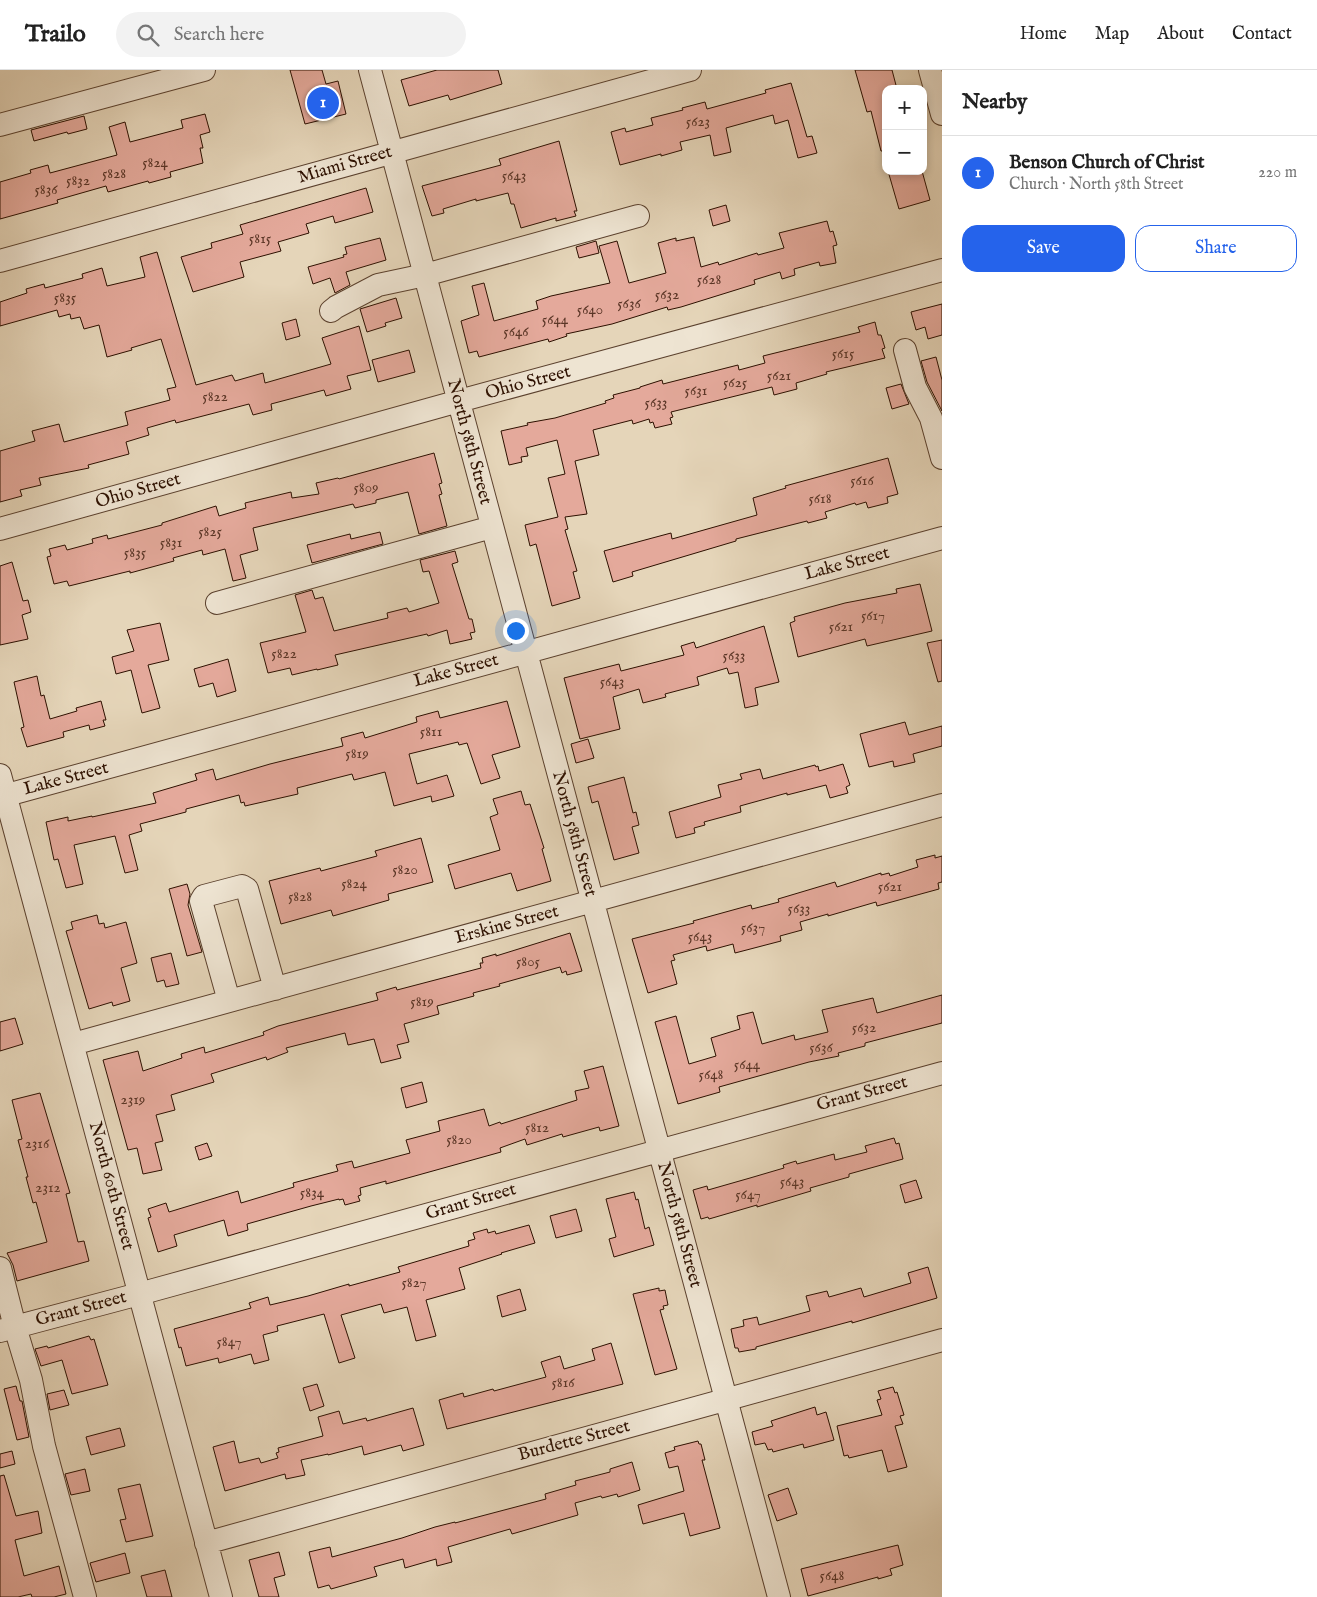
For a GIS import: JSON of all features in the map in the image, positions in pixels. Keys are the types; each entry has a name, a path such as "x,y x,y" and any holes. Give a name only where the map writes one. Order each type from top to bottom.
{"street":[{"path":"0,124 204,70"},
{"name":"North 58th Street","path":"370,70 779,1597"},
{"name":"Miami Street","path":"0,261 690,70"},
{"path":"930,70 942,114"},
{"path":"332,311 336,307 378,285 425,275 638,216"},
{"name":"Ohio Street","path":"0,530 458,402 942,270"},
{"path":"905,350 915,387 921,401 934,404 942,458"},
{"path":"217,603 492,527"},
{"name":"Lake Street","path":"2,789 526,652 942,538"},
{"name":"North 60th Street","path":"2,789 73,1044 221,1597"},
{"name":"Erskine Street","path":"73,1044 942,805"},
{"path":"229,1001 201,901 204,896 242,886 247,888 275,989"},
{"name":"Grant Street","path":"7,1329 140,1294 942,1072"},
{"path":"0,1268 7,1329 31,1380 44,1446 85,1597"},
{"name":"Burdette Street","path":"206,1543 942,1340"}],"building":[{"path":"290,70 322,70 326,84 338,81 346,114 305,124"},
{"path":"437,70 498,70 502,84 450,100 448,95 409,106 401,80"},
{"path":"855,70 892,70 896,85 882,85 882,151 871,111 867,112"},
{"path":"791,83 807,137 812,136 817,153 798,158 788,120 775,124 773,115 726,128 731,152 714,156 710,135 680,142 682,150 620,165 611,132 625,128 626,132 653,125 651,118 683,110 682,108 705,102 707,109 766,93 765,90"},
{"path":"205,114 210,132 200,135 203,148 200,148 203,163 170,172 171,177 108,192 106,186 57,200 58,203 0,219 0,182 31,173 30,170 48,165 50,173 117,155 109,127 125,122 130,142 183,128 181,120"},
{"path":"84,116 87,129 34,141 31,130"},
{"path":"559,141 577,211 574,211 576,216 556,221 556,218 521,228 514,204 511,204 508,193 476,201 476,199 443,209 444,213 432,216 422,186 501,165 499,159"},
{"path":"889,175 923,175 930,200 899,209"},
{"path":"366,188 373,212 335,223 333,216 306,224 309,233 278,242 281,251 240,262 244,277 193,292 181,257 212,248 211,243 243,234 240,225"},
{"path":"726,205 730,221 713,226 709,210"},
{"path":"827,221 830,232 833,231 837,245 833,246 836,263 820,266 819,262 794,269 795,275 782,279 780,272 754,280 755,284 681,307 668,310 667,307 612,324 566,334 567,336 549,342 548,339 479,357 477,351 469,353 461,321 479,315 472,286 484,283 494,321 538,309 536,301 551,296 610,283 599,246 617,241 629,283 666,273 658,243 676,238 676,241 694,237 701,267 718,262 719,265 757,253 758,255 784,248 779,233"},
{"path":"380,238 386,260 346,272 350,285 335,293 330,278 313,284 308,267 344,257 343,255 347,254 345,247"},
{"path":"596,241 599,253 579,258 576,247"},
{"path":"157,252 196,385 232,375 235,381 263,373 265,383 331,364 322,338 359,326 371,370 347,376 351,389 326,396 324,390 271,404 272,410 253,415 249,404 176,423 175,420 147,428 149,435 126,442 129,454 88,465 89,468 39,478 41,485 20,490 22,496 0,502 0,451 35,441 32,431 59,424 64,442 128,425 125,412 170,400 167,389 176,387 161,339 107,357 99,325 84,329 80,317 71,319 70,314 59,317 57,310 0,326 0,302 27,293 26,289 44,284 45,288 83,278 82,274 102,268 107,286 145,277 140,257"},
{"path":"396,298 402,318 385,323 386,326 367,332 360,309"},
{"path":"942,304 942,335 928,339 925,327 916,330 911,312"},
{"path":"296,319 300,336 286,340 282,323"},
{"path":"875,322 878,335 881,335 885,348 882,349 885,358 826,372 827,374 796,383 797,389 774,395 772,387 671,412 673,417 670,418 672,424 655,428 653,422 650,423 649,419 633,424 632,420 593,430 599,455 575,461 587,514 565,517 568,529 565,530 577,571 573,572 580,598 552,606 536,544 530,546 525,525 558,517 548,478 565,474 557,440 526,448 528,456 521,457 522,462 509,465 501,431 606,403 605,401 614,398 613,395 662,380 663,384 738,365 739,370 765,363 763,356 860,332 858,327"},
{"path":"409,350 415,372 378,382 372,360"},
{"path":"936,357 942,380 942,411 927,382 921,361"},
{"path":"901,384 909,404 892,409 886,388"},
{"path":"434,453 442,483 439,484 442,494 439,495 447,526 419,534 408,492 376,500 376,503 355,508 353,504 253,528 258,550 240,555 246,578 233,581 225,549 203,555 202,550 173,558 174,561 130,573 130,571 69,586 67,581 54,584 47,557 51,556 49,549 65,545 67,550 93,543 92,539 107,535 108,539 162,525 162,523 216,506 219,516 246,508 245,503 291,492 292,498 319,494 316,483 339,479"},
{"path":"888,458 898,494 887,497 888,503 868,508 866,502 856,505 855,503 825,512 827,518 808,523 807,521 736,539 736,541 632,572 633,576 613,582 604,551 671,533 672,539 757,515 753,498 786,488 785,486"},
{"path":"380,532 383,544 312,563 307,545 350,534 351,539"},
{"path":"455,551 458,562 452,564 469,619 472,619 475,632 470,633 472,639 450,644 447,630 428,636 427,634 335,655 338,665 292,675 290,668 268,673 260,643 306,632 295,595 312,590 315,599 323,597 334,631 388,618 387,613 407,608 409,612 439,603 429,571 423,572 420,560"},
{"path":"12,562 23,601 28,600 31,612 22,615 28,639 0,645 0,566"},
{"path":"920,584 932,631 867,646 865,639 798,657 790,623 795,621 794,617 845,603 897,593 896,589"},
{"path":"160,623 169,660 148,665 160,708 142,713 131,670 116,674 112,657 134,651 127,630"},
{"path":"764,626 779,682 755,688 758,705 745,708 738,672 729,674 727,668 697,677 699,685 665,694 666,697 643,703 639,689 613,697 620,729 580,739 564,678 619,664 621,671 684,655 681,646 694,642 696,648"},
{"path":"942,640 942,681 938,682 927,643"},
{"path":"228,659 236,691 217,697 213,683 199,687 194,669"},
{"path":"37,676 41,696 44,695 50,719 77,711 76,708 101,701 106,720 103,720 105,726 90,730 89,725 63,732 64,737 27,747 21,728 24,727 14,682"},
{"path":"507,701 520,747 492,755 500,778 481,784 467,743 459,745 458,742 409,754 417,784 447,775 454,796 432,802 431,796 394,806 385,772 354,780 352,774 297,788 298,794 245,806 244,802 241,803 239,795 140,824 142,831 129,835 138,870 125,873 115,836 74,845 83,884 66,888 58,859 54,860 46,822 68,817 68,821 92,817 156,803 153,793 197,780 195,774 213,769 216,780 343,746 341,738 363,732 365,738 417,722 416,717 438,711 440,718"},
{"path":"905,722 909,735 942,726 942,746 913,754 915,762 894,767 893,761 869,767 860,734"},
{"path":"588,739 594,758 576,763 571,744"},
{"path":"843,764 850,785 846,787 848,793 830,798 826,785 787,795 787,793 740,806 741,812 704,822 705,825 694,828 695,833 676,838 669,812 721,797 718,785 742,779 740,774 760,769 763,779 815,765 816,767 818,766 819,771"},
{"path":"624,777 633,813 636,812 639,825 632,827 639,853 614,860 598,801 592,803 588,787"},
{"path":"521,791 525,805 530,804 544,848 542,849 551,881 517,891 511,873 455,889 448,865 500,850 490,817 498,814 493,799"},
{"path":"421,838 433,882 388,894 389,900 333,916 331,910 281,924 269,881 320,868 321,871 377,856 375,851"},
{"path":"935,855 935,858 942,856 942,882 938,883 939,889 877,906 876,902 800,922 802,930 780,936 781,941 735,953 733,944 707,951 706,946 673,955 675,960 671,961 677,984 648,993 632,939 694,923 693,921 751,905 752,909 779,902 778,899 835,882 837,887 881,873 881,875 889,873 890,876 918,867 916,860"},
{"path":"187,884 190,894 188,905 202,952 187,956 169,889"},
{"path":"97,915 99,924 104,923 105,928 126,922 137,963 121,968 130,1001 113,1006 112,1002 89,1009 66,931 73,929 71,922"},
{"path":"570,933 582,971 567,975 566,971 562,973 560,967 499,984 500,986 473,993 474,996 437,1006 439,1014 404,1024 409,1042 397,1045 401,1058 381,1063 374,1039 348,1045 345,1033 286,1048 288,1052 267,1060 266,1057 211,1074 214,1082 171,1095 175,1110 156,1115 163,1141 155,1143 162,1170 143,1174 137,1148 128,1150 103,1060 138,1051 143,1071 182,1058 181,1054 204,1047 205,1053 264,1035 263,1032 278,1026 378,1000 376,993 396,987 397,990 481,968 482,958 496,954 496,956"},
{"path":"171,953 179,984 166,987 164,980 157,982 151,958"},
{"path":"942,995 942,1023 865,1043 865,1046 838,1053 839,1056 809,1062 719,1087 720,1092 678,1104 655,1022 676,1016 689,1064 716,1056 711,1038 740,1029 737,1016 753,1012 762,1044 794,1035 795,1040 828,1032 822,1010 873,998 877,1013"},
{"path":"15,1018 23,1044 0,1051 0,1022"},
{"path":"603,1066 619,1126 600,1131 599,1127 563,1137 562,1134 527,1145 525,1139 500,1148 501,1152 386,1184 386,1181 360,1188 361,1195 358,1196 360,1201 345,1205 343,1199 339,1199 311,1206 247,1224 248,1230 228,1236 224,1220 174,1235 177,1246 158,1252 148,1218 151,1217 148,1209 166,1203 169,1212 238,1191 241,1203 294,1187 293,1183 338,1171 336,1165 352,1161 354,1168 410,1153 406,1140 440,1131 438,1121 484,1109 489,1126 577,1100 575,1091 589,1088 584,1071"},
{"path":"422,1082 427,1102 406,1108 401,1088"},
{"path":"40,1093 70,1193 66,1194 78,1242 84,1241 89,1261 17,1281 13,1265 7,1253 47,1242 36,1202 33,1203 26,1177 28,1177 18,1140 22,1139 12,1100"},
{"path":"894,1138 896,1144 899,1143 903,1159 849,1174 849,1177 810,1188 811,1191 757,1207 757,1205 709,1219 708,1217 701,1219 693,1190 707,1186 708,1190 784,1168 783,1165 796,1161 797,1164 834,1154 835,1160 867,1152 865,1146"},
{"path":"207,1143 212,1156 199,1160 195,1147"},
{"path":"916,1180 922,1198 905,1203 900,1185"},
{"path":"634,1192 636,1200 638,1199 645,1229 649,1227 654,1245 614,1257 609,1239 616,1237 606,1199"},
{"path":"576,1209 582,1231 556,1238 550,1216"},
{"path":"529,1225 535,1243 459,1268 465,1289 426,1300 436,1336 416,1341 407,1307 384,1313 381,1304 341,1315 355,1358 339,1363 324,1314 277,1326 278,1331 263,1335 269,1360 254,1364 251,1354 219,1363 218,1358 186,1366 181,1347 179,1348 174,1329 251,1308 249,1303 268,1297 270,1305 400,1272 398,1267 469,1246 468,1241 475,1239 473,1233 487,1229 488,1233 495,1231 496,1234"},
{"path":"928,1267 937,1298 852,1323 852,1321 756,1347 756,1349 739,1352 738,1348 735,1348 731,1329 744,1326 743,1320 757,1317 759,1325 810,1311 806,1296 827,1291 829,1297 861,1288 864,1297 911,1283 908,1273"},
{"path":"659,1288 659,1291 665,1290 668,1305 663,1306 664,1309 660,1310 677,1369 655,1375 633,1294"},
{"path":"520,1289 526,1310 502,1317 497,1296"},
{"path":"89,1336 91,1340 94,1339 108,1385 72,1394 62,1360 41,1366 35,1349 47,1346 48,1348"},
{"path":"611,1343 623,1384 447,1429 439,1400 463,1393 464,1397 493,1389 494,1391 546,1377 541,1362 560,1356 564,1369 595,1360 592,1349"},
{"path":"317,1384 324,1406 310,1411 303,1388"},
{"path":"16,1386 20,1401 22,1401 29,1437 17,1440 4,1389"},
{"path":"893,1387 895,1393 897,1392 904,1415 900,1416 903,1424 895,1426 907,1467 888,1472 882,1450 849,1458 848,1455 844,1456 837,1426 882,1415 877,1400 881,1399 878,1391"},
{"path":"64,1390 69,1405 50,1410 47,1394"},
{"path":"815,1407 817,1415 826,1412 834,1440 804,1448 803,1444 773,1452 772,1449 768,1450 765,1443 755,1445 752,1432 773,1426 771,1421"},
{"path":"413,1408 424,1445 403,1451 401,1445 364,1455 362,1446 301,1460 305,1475 286,1479 285,1474 225,1491 213,1447 234,1441 239,1463 259,1458 261,1463 278,1458 276,1453 279,1452 278,1448 323,1436 318,1417 339,1411 343,1424 366,1418 367,1421"},
{"path":"120,1428 125,1446 91,1455 86,1437"},
{"path":"698,1441 701,1444 705,1460 702,1460 720,1528 690,1536 684,1513 643,1524 638,1505 684,1491 678,1466 669,1468 665,1453 675,1450 674,1447"},
{"path":"12,1451 15,1464 0,1468 0,1454"},
{"path":"632,1462 640,1490 618,1497 617,1494 602,1498 601,1496 575,1503 578,1515 512,1534 510,1529 448,1547 452,1562 437,1566 436,1559 405,1568 403,1559 374,1567 377,1576 331,1589 329,1585 318,1588 309,1552 330,1547 332,1557 435,1527 546,1499 545,1494 576,1485 575,1481 610,1472 610,1469"},
{"path":"85,1469 90,1491 71,1495 65,1474"},
{"path":"4,1475 16,1516 38,1511 42,1533 15,1540 24,1576 59,1566 66,1594 54,1597 32,1597 31,1594 18,1597 0,1597 0,1476"},
{"path":"140,1484 153,1536 126,1542 120,1520 126,1519 118,1489"},
{"path":"788,1488 797,1514 777,1521 768,1495"},
{"path":"898,1545 903,1565 890,1569 892,1575 808,1596 801,1569"},
{"path":"279,1552 285,1575 274,1578 279,1597 259,1597 249,1560"},
{"path":"125,1553 130,1573 96,1582 90,1563"},
{"path":"165,1570 172,1597 147,1597 141,1576"}],"place":[{"name":"Benson Church of Christ","path":"323,103"}]}
